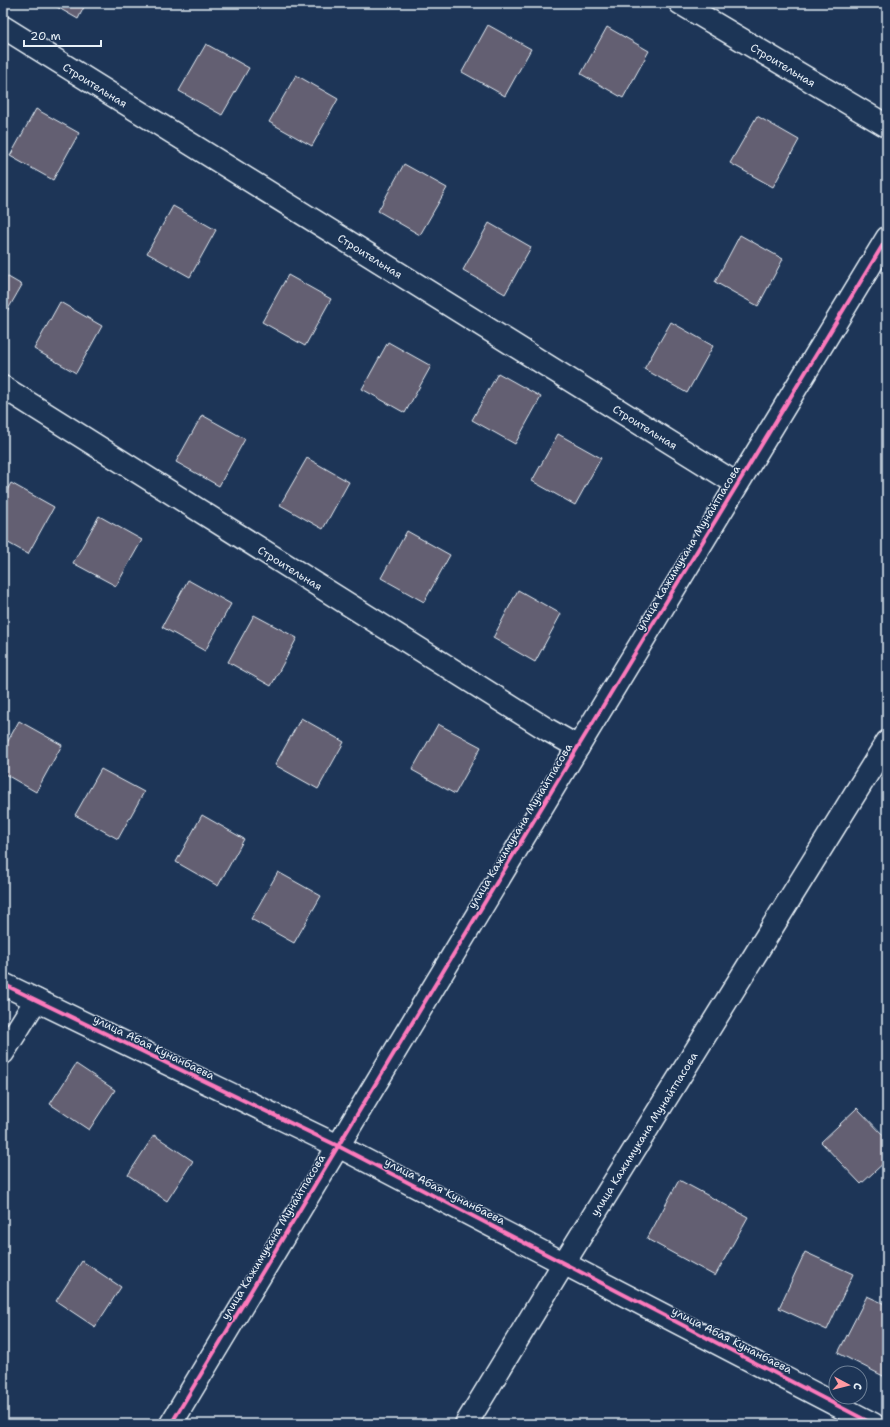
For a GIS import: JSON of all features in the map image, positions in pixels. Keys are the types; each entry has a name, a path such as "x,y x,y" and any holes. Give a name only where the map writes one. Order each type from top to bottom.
{"street":[{"name":"Строительная","path":"680,3 887,126"},
{"name":"Строительная","path":"3,28 737,484"},
{"name":"улица Кажимукана Мунайтпасова","path":"171,1424 578,747 887,238"},
{"name":"Строительная","path":"3,388 548,730 578,747"},
{"name":"улица Кажимукана Мунайтпасова","path":"466,1424 887,742"},
{"name":"улица Абая Кунанбаева","path":"3,984 338,1146 873,1424"},
{"path":"3,1053 36,1000"}],"building":[{"path":"50,3 86,3 78,19"},
{"path":"488,25 531,49 505,96 462,72"},
{"path":"607,27 649,51 623,98 581,74"},
{"path":"206,44 249,68 222,115 179,91"},
{"path":"296,75 338,99 312,146 269,122"},
{"path":"36,109 79,133 53,180 10,156"},
{"path":"757,116 799,140 773,187 730,163"},
{"path":"404,164 447,188 420,235 378,211"},
{"path":"173,206 216,230 190,277 147,253"},
{"path":"489,223 531,247 505,294 463,270"},
{"path":"740,235 783,259 758,306 715,282"},
{"path":"3,274 22,285 3,318"},
{"path":"288,275 331,299 305,346 262,322"},
{"path":"60,302 102,326 76,373 34,349"},
{"path":"671,322 713,346 687,393 644,369"},
{"path":"388,342 431,366 405,413 362,389"},
{"path":"498,373 541,397 515,444 472,420"},
{"path":"202,415 245,439 219,486 176,462"},
{"path":"558,434 601,458 575,505 532,481"},
{"path":"307,458 349,482 323,529 280,505"},
{"path":"11,483 54,507 28,554 3,540 3,497"},
{"path":"99,516 142,540 116,586 73,563"},
{"path":"407,531 450,555 424,602 381,578"},
{"path":"188,580 231,604 205,651 162,627"},
{"path":"518,590 561,614 535,662 493,638"},
{"path":"254,615 297,638 271,686 228,662"},
{"path":"301,718 344,742 318,789 275,765"},
{"path":"19,721 62,745 36,792 3,773 3,750"},
{"path":"438,724 481,747 455,794 412,770"},
{"path":"101,769 144,792 118,839 75,815"},
{"path":"202,815 244,839 218,886 176,862"},
{"path":"278,872 321,896 294,943 251,919"},
{"path":"76,1064 115,1090 89,1130 50,1104"},
{"path":"857,1108 887,1139 887,1160 861,1184 821,1142"},
{"path":"154,1135 193,1161 167,1201 128,1175"},
{"path":"679,1180 748,1217 715,1276 647,1239"},
{"path":"805,1252 853,1274 827,1330 779,1308"},
{"path":"82,1261 121,1287 95,1327 56,1301"},
{"path":"867,1296 887,1305 887,1378 868,1368 868,1365 862,1365 838,1353"}],"cycle path":[{"path":"171,1424 578,747 887,238"},
{"path":"3,984 338,1146 873,1424"}]}
